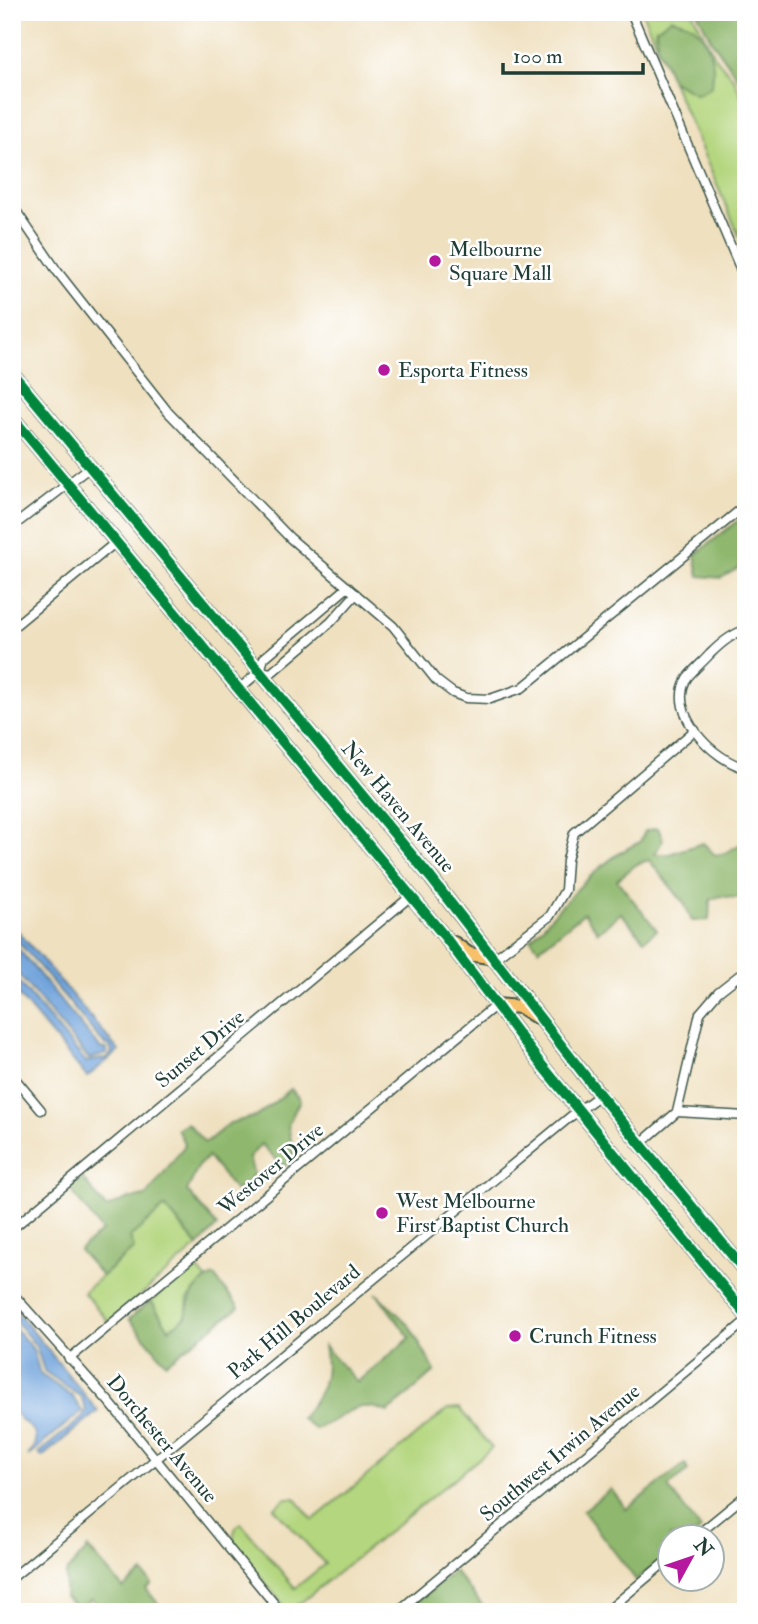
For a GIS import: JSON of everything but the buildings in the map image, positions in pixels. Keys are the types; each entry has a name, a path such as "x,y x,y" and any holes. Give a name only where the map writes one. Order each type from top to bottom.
{"main road":[{"name":"New Haven Avenue","path":"12,373 495,958 600,1095 746,1272"},
{"path":"12,417 445,937 578,1110 746,1315"},
{"path":"445,937 469,954 495,958"},
{"path":"495,1005 520,1007 543,1021"},
{"path":"727,1292 746,1300"}],"street":[{"path":"631,12 746,282"},
{"path":"12,205 57,271 168,412 290,538 393,626 440,683 466,698 490,699 522,688 746,505"},
{"path":"12,527 66,482 90,467"},
{"path":"12,628 116,542"},
{"path":"239,689 260,671 264,658 348,587"},
{"path":"260,671 271,673 331,622 356,594"},
{"path":"746,630 715,650 686,679 682,700 687,719 719,757 746,768"},
{"path":"495,958 550,916 565,890 574,833 695,730"},
{"name":"Sunset Drive","path":"12,1229 411,896"},
{"path":"640,1144 677,1112 700,1013 718,992 746,970"},
{"name":"Westover Drive","path":"69,1359 495,1005"},
{"path":"12,1075 41,1110"},
{"name":"Park Hill Boulevard","path":"12,1578 578,1110 600,1095"},
{"path":"677,1112 746,1116"},
{"name":"Dorchester Avenue","path":"12,1293 110,1403 281,1612"},
{"name":"Southwest Irwin Avenue","path":"397,1612 746,1321"},
{"path":"713,1522 746,1495"},
{"path":"606,1612 656,1570"}],"green space":[{"path":"642,12 692,12 716,58 734,79 746,106 746,252 672,81 697,93 656,29 657,46"},
{"path":"697,12 746,12 746,89 712,41"},
{"path":"671,18 693,26 704,39 711,55 713,73 710,88 697,94 672,81 657,46 656,29"},
{"path":"746,514 746,564 721,578 699,576 695,555"},
{"path":"658,828 663,840 655,854 669,854 703,843 715,855 725,853 746,841 746,892 737,898 720,896 710,900 709,920 692,921 684,903 649,860 637,864 617,880 657,930 644,940 621,913 598,932 584,913 539,949 531,939 581,885 609,860 640,842 645,831"},
{"path":"291,1089 300,1100 288,1125 295,1160 283,1166 261,1144 249,1158 254,1174 245,1187 235,1190 208,1157 199,1165 187,1191 217,1226 198,1246 165,1207 130,1237 134,1248 102,1276 79,1250 102,1231 70,1189 73,1183 83,1179 106,1208 127,1199 146,1196 185,1145 177,1129 187,1123 205,1143 230,1123 257,1116"},
{"path":"165,1207 198,1246 109,1322 83,1292 134,1249 129,1237"},
{"path":"193,1264 206,1279 188,1298 186,1317 169,1330 151,1301"},
{"path":"214,1276 239,1307 166,1363 129,1319 151,1301 169,1329 186,1317 197,1287"},
{"path":"376,1293 409,1325 435,1371 388,1412 375,1408 356,1408 314,1429 301,1418 323,1385 326,1367 324,1346 357,1382 410,1338"},
{"path":"459,1408 492,1448 289,1612 234,1544 236,1527 241,1523 295,1588 325,1564 274,1508 286,1498 295,1498 313,1520 448,1409"},
{"path":"685,1464 688,1471 668,1487 695,1522 656,1522 656,1565 636,1580 583,1511 611,1489 626,1509"},
{"path":"88,1548 123,1588 143,1573 152,1584 146,1589 165,1612 101,1612 91,1599 84,1605 74,1605 65,1597 66,1573"},
{"path":"454,1571 488,1612 405,1612"}],"water":[{"path":"12,924 119,1051 87,1077 12,988 12,974 86,1062 108,1058 112,1052 110,1046 103,1043 12,934"},
{"path":"12,941 100,1048 107,1049 106,1054 89,1059 12,967"},
{"path":"12,1306 98,1411 42,1457 38,1453 81,1419 86,1410 81,1397 44,1371 36,1346 12,1317"},
{"path":"12,1325 33,1349 40,1374 72,1396 82,1411 28,1456 34,1446 34,1433 16,1414 11,1400"}],"cycle path":[{"path":"12,373 431,878 600,1095 746,1272"},
{"path":"12,417 445,937 540,1063 746,1315"}],"place":[{"name":"Melbourne Square Mall","path":"435,261"},
{"name":"Esporta Fitness","path":"384,370"},
{"name":"West Melbourne First Baptist Church","path":"382,1213"},
{"name":"Crunch Fitness","path":"515,1336"}]}
